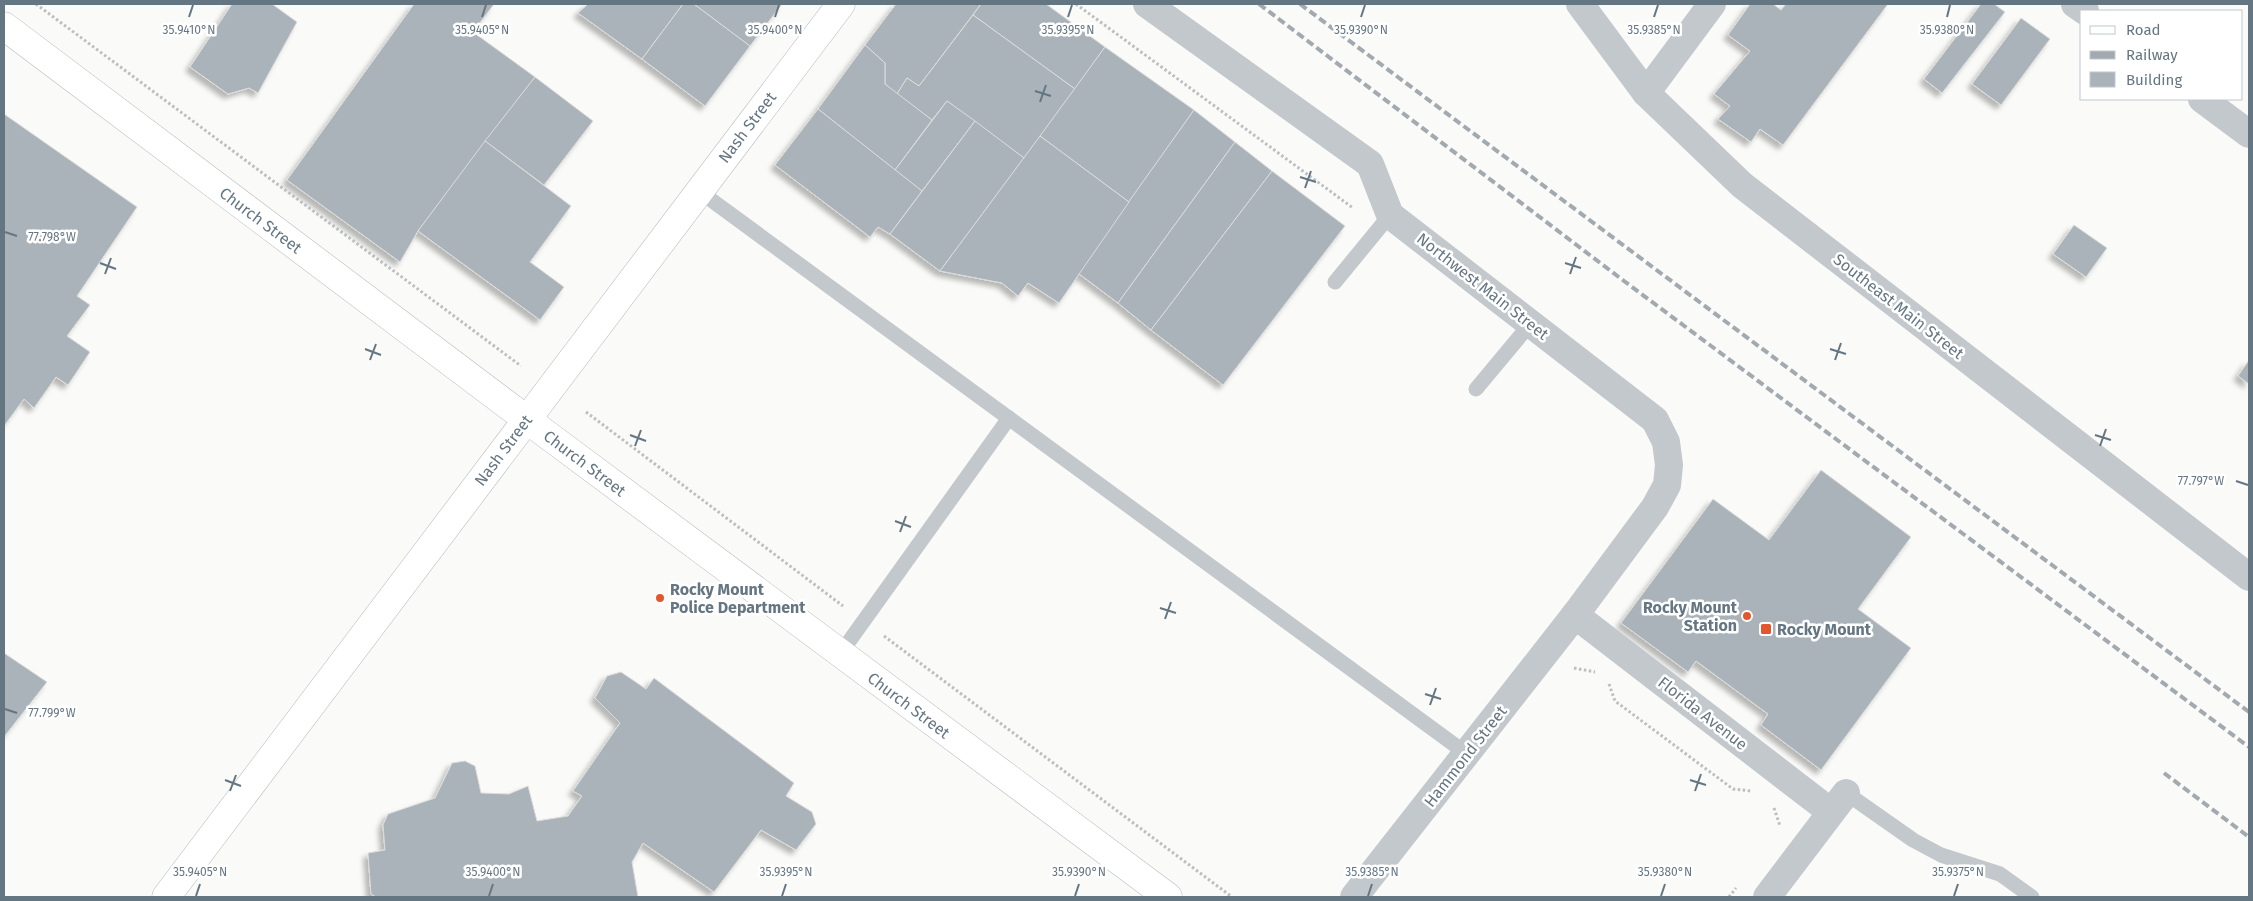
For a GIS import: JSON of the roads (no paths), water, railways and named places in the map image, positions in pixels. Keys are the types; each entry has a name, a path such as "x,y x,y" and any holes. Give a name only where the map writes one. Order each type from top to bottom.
{"main road":[{"name":"Nash Street","path":"166,897 840,4"},
{"name":"Church Street","path":"4,26 840,654 1168,897"}],"street":[{"path":"1148,4 1370,164 1390,215"},
{"name":"Southeast Main Street","path":"1580,4 1646,93 1742,185 2249,577"},
{"path":"1646,93 1712,4"},
{"path":"2203,100 2249,134"},
{"name":"Northwest Main Street","path":"1390,215 1655,420 1666,442 1669,465 1668,485 1634,538 1575,615"},
{"name":"Hammond Street","path":"1354,897 1575,615"},
{"name":"Florida Avenue","path":"1575,615 1839,802"},
{"path":"1768,897 1839,802"}],"lane":[{"path":"699,191 1467,754"},
{"path":"1335,282 1390,215"},
{"path":"1476,389 1531,323"},
{"path":"840,654 1009,418"},
{"path":"1839,802 1941,855 2000,874 2032,897"}],"railway":[{"path":"1259,4 1624,281 2249,747"},
{"path":"1300,4 2249,712"},
{"path":"2164,773 2249,837"}],"place":[{"name":"Rocky Mount Police Department","path":"660,598"},
{"name":"Rocky Mount Station","path":"1747,616"},
{"name":"Rocky Mount","path":"1766,629"}]}
